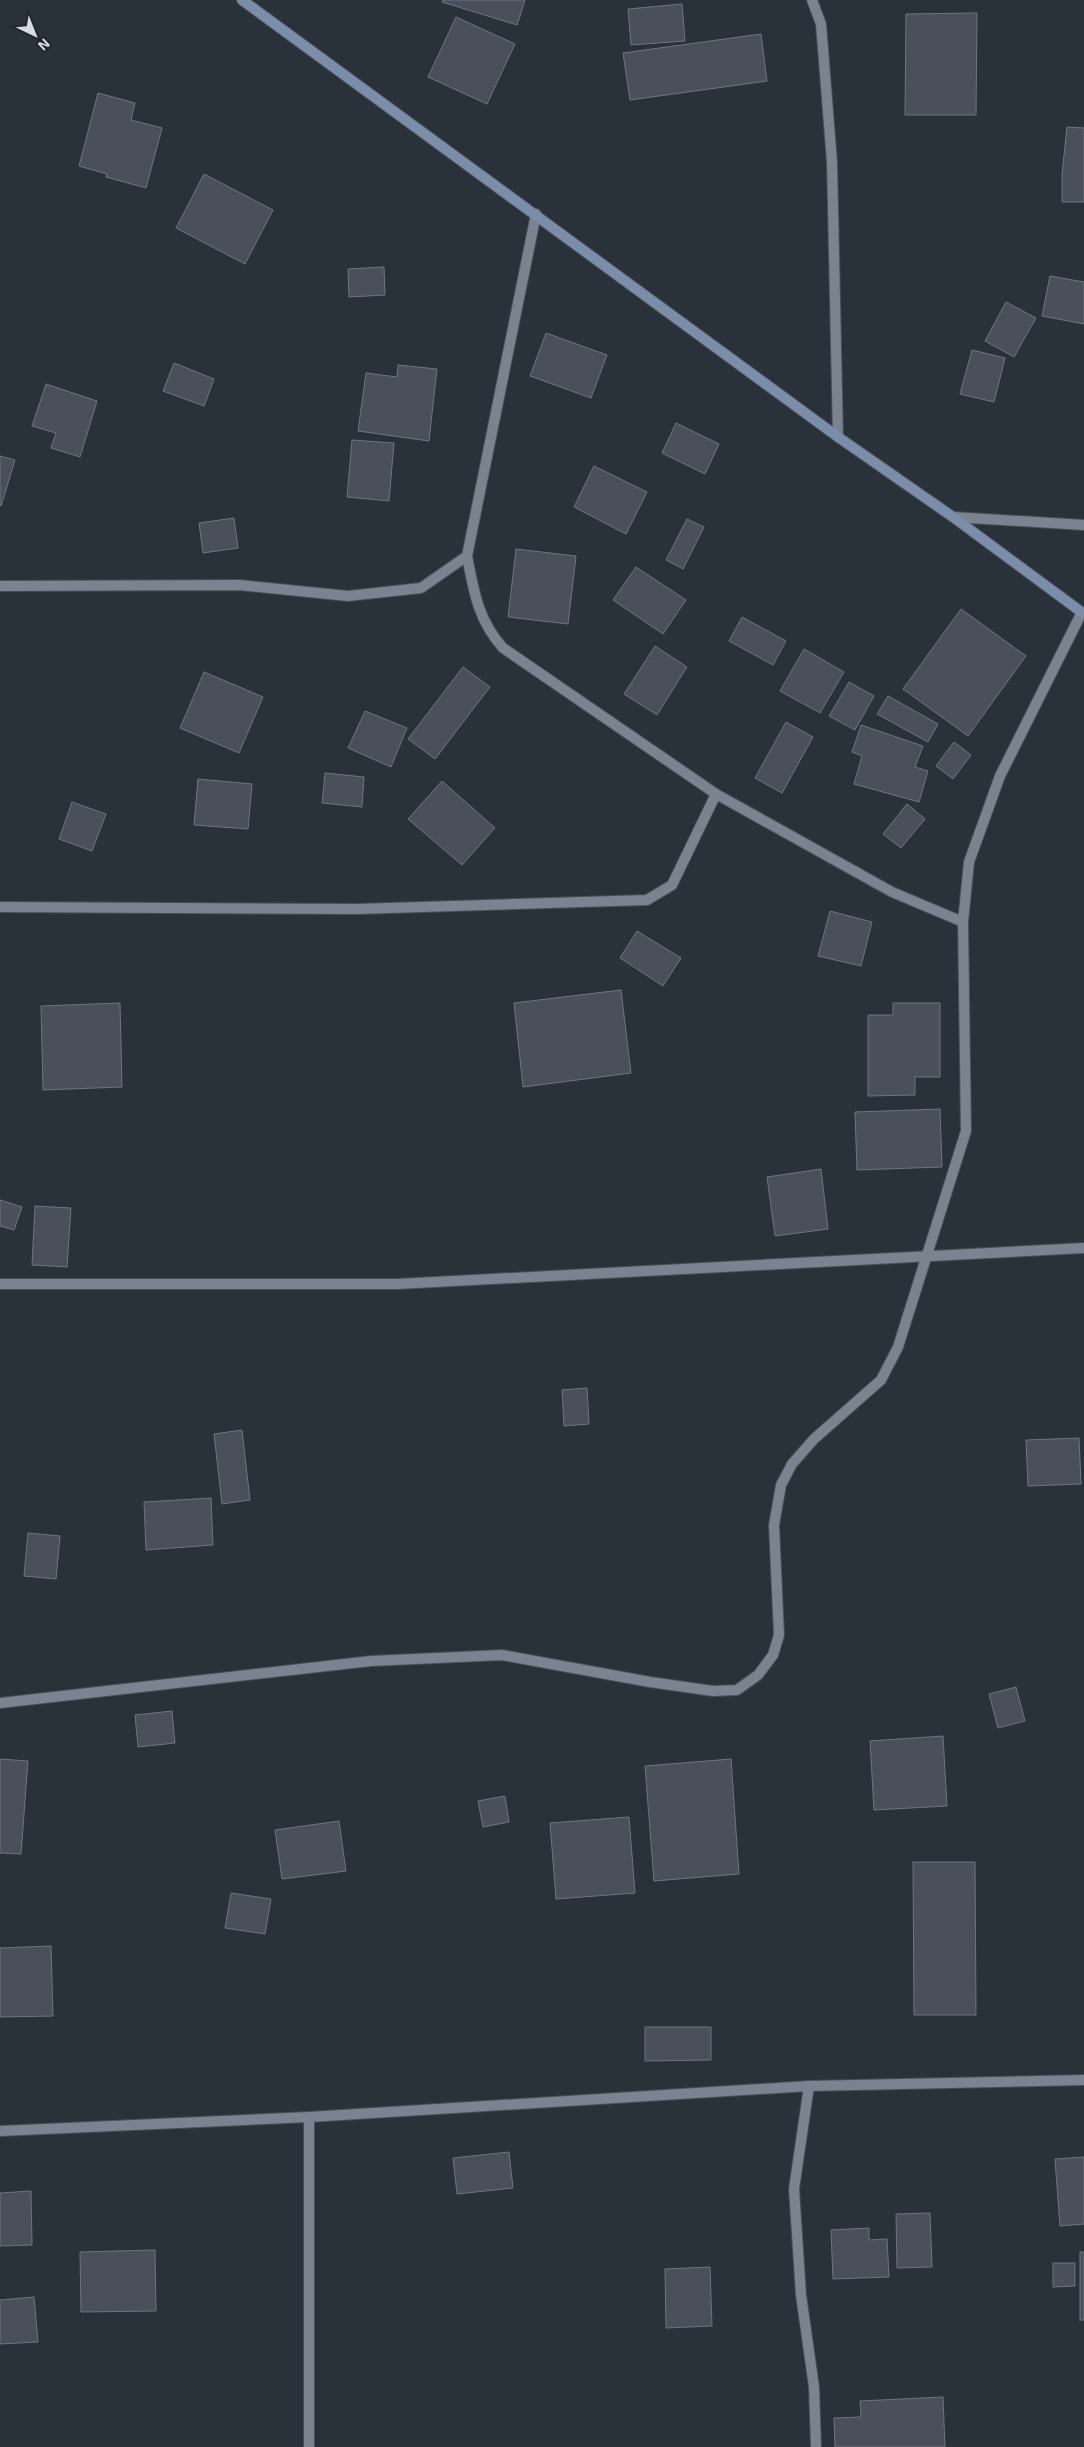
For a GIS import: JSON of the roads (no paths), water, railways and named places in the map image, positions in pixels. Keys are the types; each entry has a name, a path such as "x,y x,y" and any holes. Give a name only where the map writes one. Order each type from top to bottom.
{"main road":[{"path":"242,0 838,437 953,517 1083,613"}],"street":[{"path":"812,0 821,24 832,162 838,437"},
{"path":"536,214 467,556 476,600 489,632 503,648 716,794 892,892 963,922"},
{"path":"953,517 1084,525"},
{"path":"0,586 239,585 348,596 421,588 467,556"},
{"path":"0,1703 370,1661 502,1655 650,1682 713,1690 737,1690 758,1675 773,1655 779,1635 774,1525 781,1485 792,1464 814,1440 881,1380 898,1347 928,1255 966,1130 963,922 969,862 1000,776 1083,613"},
{"path":"0,907 357,909 647,900 672,885 716,794"},
{"path":"0,1284 397,1284 1084,1248"},
{"path":"0,2131 308,2117 809,2086 1084,2080"},
{"path":"809,2086 794,2189 801,2295 814,2387 816,2447"},
{"path":"308,2117 309,2447"}]}
